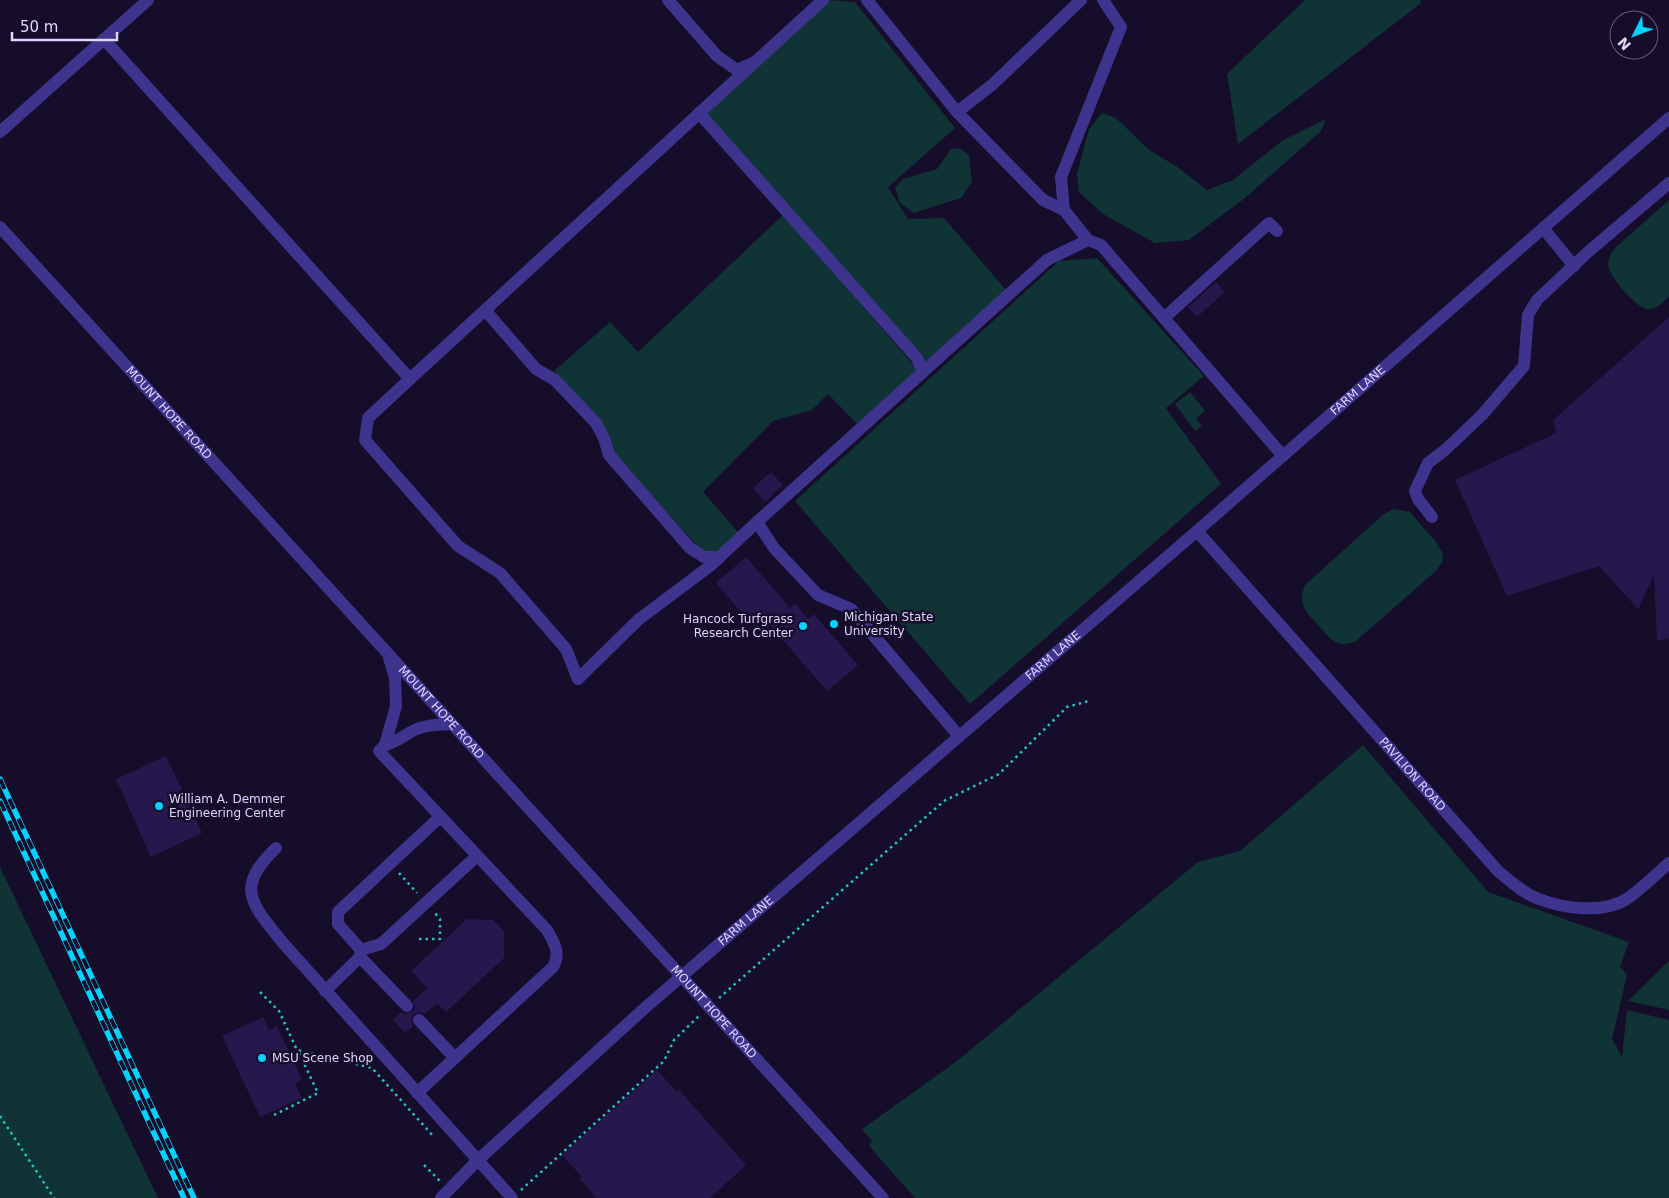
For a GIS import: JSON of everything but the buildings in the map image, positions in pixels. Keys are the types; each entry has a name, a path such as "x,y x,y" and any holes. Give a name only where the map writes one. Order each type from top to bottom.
{"street":[{"path":"0,132 148,0"},
{"path":"668,0 716,56 737,70 755,62"},
{"path":"823,0 368,418 365,440 458,546 500,573 566,649 578,679 638,620 720,557 1047,260 1088,240"},
{"path":"867,0 957,112 1043,200 1064,210 1088,240 1101,245 1283,456"},
{"path":"957,112 992,86 1081,0"},
{"path":"1064,210 1061,177 1121,27 1103,0"},
{"path":"104,39 410,379"},
{"path":"699,114 917,358 923,372"},
{"name":"FARM LANE","path":"441,1198 478,1160 681,976 1197,531 1669,118"},
{"path":"1432,517 1418,499 1415,491 1421,474 1428,463 1445,450 1482,415 1524,366 1528,315 1537,300 1669,183"},
{"path":"1164,318 1269,223 1277,231"},
{"name":"MOUNT HOPE ROAD","path":"0,227 883,1198"},
{"path":"1543,228 1574,266"},
{"path":"484,310 536,369 555,380 596,423 604,438 609,455 690,548 704,557 720,557"},
{"path":"757,522 774,548 818,595 851,609 959,736"},
{"name":"PAVILION ROAD","path":"1197,531 1498,871 1518,888 1538,899 1562,905 1586,908 1607,906 1627,899 1669,863"},
{"path":"388,654 395,678 396,706 385,744 379,751 547,930 556,944 558,953 553,966 417,1093"},
{"path":"385,744 396,742 418,728 452,724"},
{"path":"407,1006 360,954 338,924 338,912 440,817"},
{"path":"276,848 261,862 252,881 250,889 256,908 283,944 417,1093 478,1160 516,1195"},
{"path":"325,990 360,954 381,944 477,856"},
{"path":"419,1020 455,1058"}],"path":[{"path":"516,1195 664,1061 674,1040 708,1007 944,802 999,774 1067,707 1088,701"},
{"path":"260,992 279,1011 318,1094 274,1115"},
{"path":"297,1050 372,1068 434,1137"},
{"path":"0,1116 54,1198"}],"green space":[{"path":"829,0 855,2 955,128 888,187 908,219 944,218 1007,291 926,366 704,115"},
{"path":"1305,0 1421,0 1420,4 1238,144 1227,74"},
{"path":"1102,113 1116,118 1149,150 1176,166 1207,190 1233,180 1283,140 1326,119 1321,131 1245,198 1189,240 1155,243 1103,214 1079,192 1077,174 1089,129"},
{"path":"960,148 969,155 972,182 961,198 914,213 900,203 895,188 903,179 937,169 951,149"},
{"path":"1669,200 1669,296 1658,306 1649,309 1644,308 1624,292 1613,277 1608,262 1610,255 1616,247"},
{"path":"783,215 919,371 858,425 828,394 812,410 773,421 703,492 738,532 716,554 702,551 614,454 605,431 554,371 610,322 638,352"},
{"path":"1097,258 1204,376 1166,408 1221,484 970,704 795,501 1059,261"},
{"path":"1190,392 1205,411 1196,419 1202,426 1195,431 1175,404"},
{"path":"1393,509 1410,512 1436,542 1442,552 1443,561 1437,570 1356,641 1339,644 1328,636 1307,612 1302,602 1303,590 1306,584 1384,514"},
{"path":"1363,745 1488,892 1629,942 1620,966 1627,975 1612,1039 1622,1057 1627,1010 1669,1020 1669,1198 915,1198 869,1146 872,1141 862,1129 957,1061 1198,862 1240,851"},
{"path":"0,867 158,1198 0,1198"},
{"path":"1669,961 1669,1010 1628,1001"}],"railway":[{"path":"0,779 194,1198"},
{"path":"0,801 184,1198"}],"place":[{"name":"Michigan State University","path":"834,624"},
{"name":"Hancock Turfgrass Research Center","path":"803,626"},
{"name":"William A. Demmer Engineering Center","path":"159,806"},
{"name":"MSU Scene Shop","path":"262,1058"}]}
